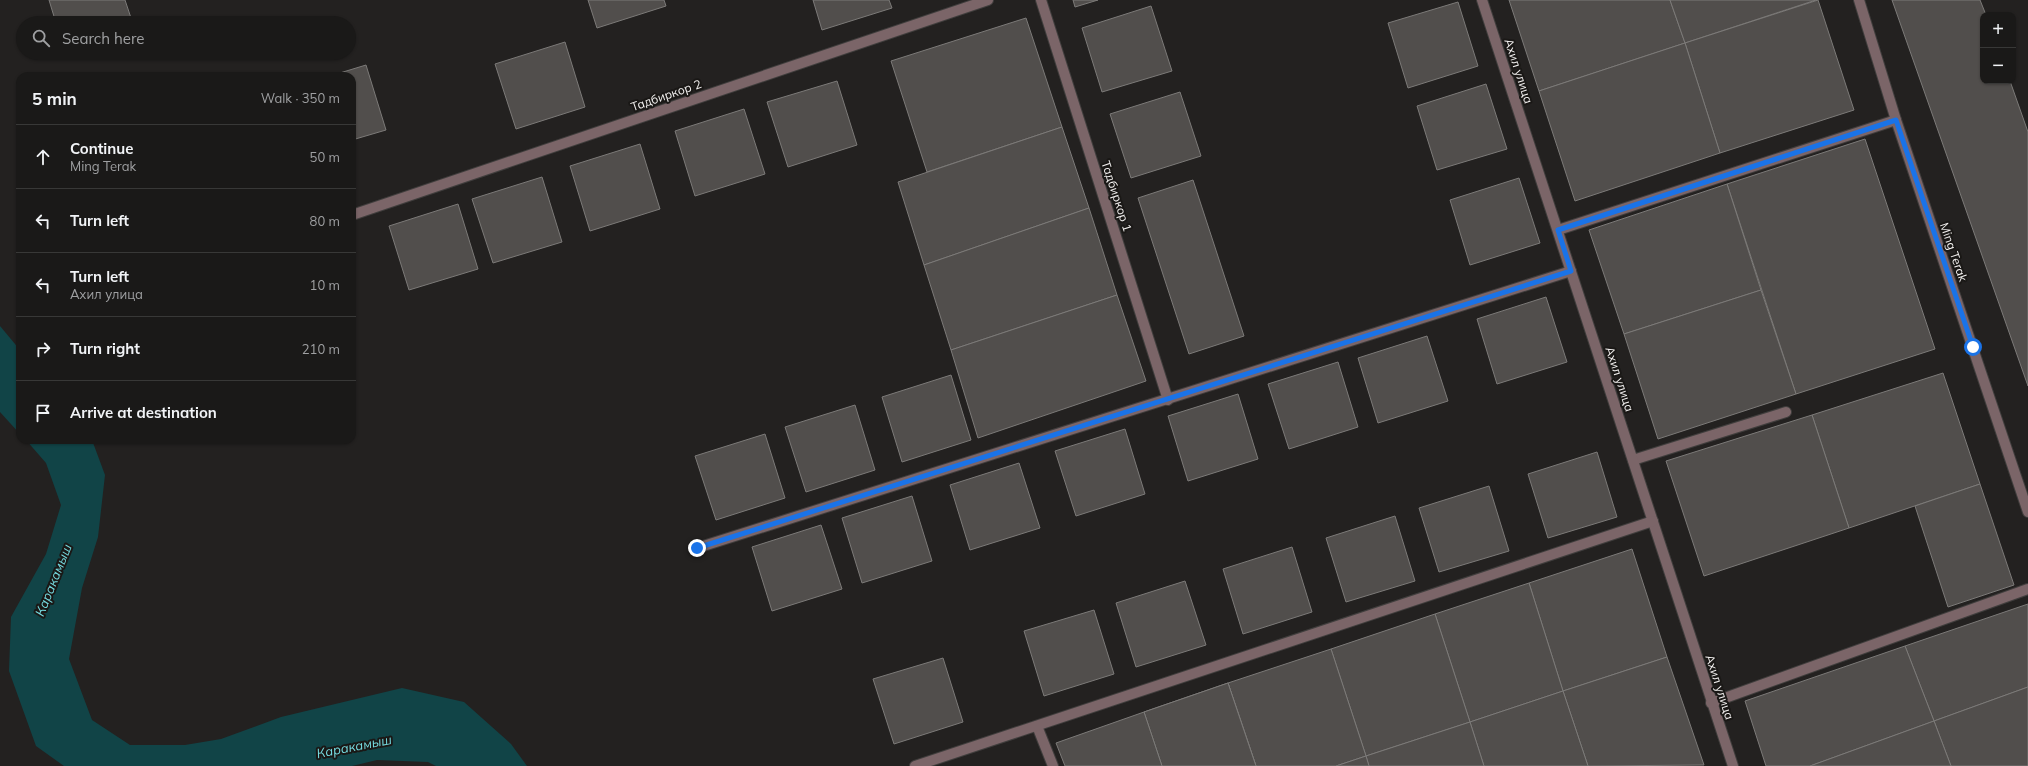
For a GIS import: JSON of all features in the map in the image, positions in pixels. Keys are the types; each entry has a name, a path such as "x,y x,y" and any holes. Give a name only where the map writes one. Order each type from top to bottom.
{"street":[{"name":"Тадбиркор 2","path":"356,214 988,0"},
{"name":"Тадбиркор 1","path":"1041,0 1168,400"},
{"name":"Ахил улица","path":"1482,0 1653,521 1711,703 1733,766"},
{"name":"Ming Terak","path":"1859,0 1896,120 2028,512"},
{"path":"1558,230 1896,120"},
{"path":"697,548 1168,400 1571,271"},
{"path":"1633,460 1786,412"},
{"path":"915,766 1653,521"},
{"path":"1711,703 2028,589"},
{"path":"1037,726 1053,766"}],"water":[{"path":"0,326 16,345 16,430 0,412"},
{"name":"Каракамыш","path":"29,444 93,444 105,475 98,537 82,588 69,659 92,720 130,745 185,745 221,739 281,717 402,688 464,702 511,744 527,766 436,766 428,762 377,760 352,766 64,766 36,746 9,671 11,617 46,554 61,505 46,463"}],"building":[{"path":"49,0 125,0 130,16 54,16"},
{"path":"588,0 664,0 666,6 597,28"},
{"path":"813,0 889,0 892,8 822,30"},
{"path":"1073,0 1098,0 1075,7"},
{"path":"1509,0 1670,0 1685,43 1539,91"},
{"path":"1670,0 1816,0 1685,43"},
{"path":"1818,0 1854,110 1720,153 1685,43"},
{"path":"1892,0 1980,0 1985,12 1980,12 1980,84 2011,84 2028,132 2028,386"},
{"path":"1458,2 1478,66 1408,88 1388,23"},
{"path":"1151,6 1172,71 1102,92 1082,28"},
{"path":"1026,18 1062,127 927,172 891,61"},
{"path":"565,42 585,107 516,129 495,64"},
{"path":"1685,43 1720,153 1575,201 1539,91"},
{"path":"366,65 386,130 356,139 356,72 343,72"},
{"path":"837,81 857,145 788,167 767,102"},
{"path":"1486,84 1507,149 1437,170 1417,106"},
{"path":"1180,92 1201,156 1131,178 1110,114"},
{"path":"744,109 765,174 695,196 675,131"},
{"path":"1062,127 1089,208 924,265 898,182"},
{"path":"1865,139 1935,349 1796,394 1727,184"},
{"path":"640,144 660,209 590,231 570,166"},
{"path":"542,177 562,242 493,263 472,199"},
{"path":"1519,178 1540,243 1470,265 1450,200"},
{"path":"1193,180 1244,336 1189,354 1138,198"},
{"path":"1727,184 1761,290 1624,334 1589,230"},
{"path":"458,204 478,269 409,290 389,226"},
{"path":"1089,208 1117,295 951,350 924,265"},
{"path":"1761,290 1796,394 1658,439 1624,334"},
{"path":"1117,295 1146,381 978,438 951,350"},
{"path":"1546,297 1567,362 1497,384 1477,319"},
{"path":"1427,336 1448,401 1378,423 1358,358"},
{"path":"1338,362 1358,427 1289,449 1268,384"},
{"path":"1943,373 1980,484 1849,528 1812,415"},
{"path":"951,375 971,440 902,462 882,397"},
{"path":"1238,394 1258,459 1188,481 1168,416"},
{"path":"855,405 875,470 806,492 785,427"},
{"path":"1812,415 1849,528 1704,576 1666,461"},
{"path":"1125,429 1145,494 1076,516 1055,451"},
{"path":"765,434 785,498 716,520 695,456"},
{"path":"1597,452 1617,517 1548,538 1528,474"},
{"path":"1019,463 1040,528 970,550 950,485"},
{"path":"1980,484 2014,585 1948,607 1915,506"},
{"path":"1489,486 1509,551 1439,572 1419,508"},
{"path":"912,496 932,561 862,583 842,518"},
{"path":"1395,516 1415,581 1346,602 1326,538"},
{"path":"821,525 842,589 772,611 752,547"},
{"path":"1292,547 1312,612 1243,634 1223,569"},
{"path":"1632,549 1667,657 1563,691 1529,583"},
{"path":"1185,581 1206,645 1136,667 1116,603"},
{"path":"1529,583 1563,691 1470,722 1435,614"},
{"path":"2028,604 2028,687 1934,721 1905,646"},
{"path":"1094,610 1114,674 1044,696 1024,631"},
{"path":"1435,614 1470,722 1366,756 1331,649"},
{"path":"1905,646 1934,721 1810,766 1766,766 1745,701"},
{"path":"1331,649 1366,756 1336,766 1256,766 1228,683"},
{"path":"1667,657 1704,765 1588,766 1563,691"},
{"path":"943,658 963,722 894,744 873,679"},
{"path":"1228,683 1256,766 1162,766 1144,712"},
{"path":"1228,683 1256,766 1162,766 1144,712"},
{"path":"2028,687 2028,766 1951,766 1934,721"},
{"path":"1563,691 1588,766 1484,766 1470,722"},
{"path":"1144,712 1162,766 1065,766 1056,743"},
{"path":"1934,721 1951,766 1810,766"},
{"path":"1470,722 1484,766 1369,766 1366,756"},
{"path":"1366,756 1369,766 1336,766"}],"route":[{"path":"697,548 1168,400 1571,271 1558,230 1896,120 1973,347"}]}
